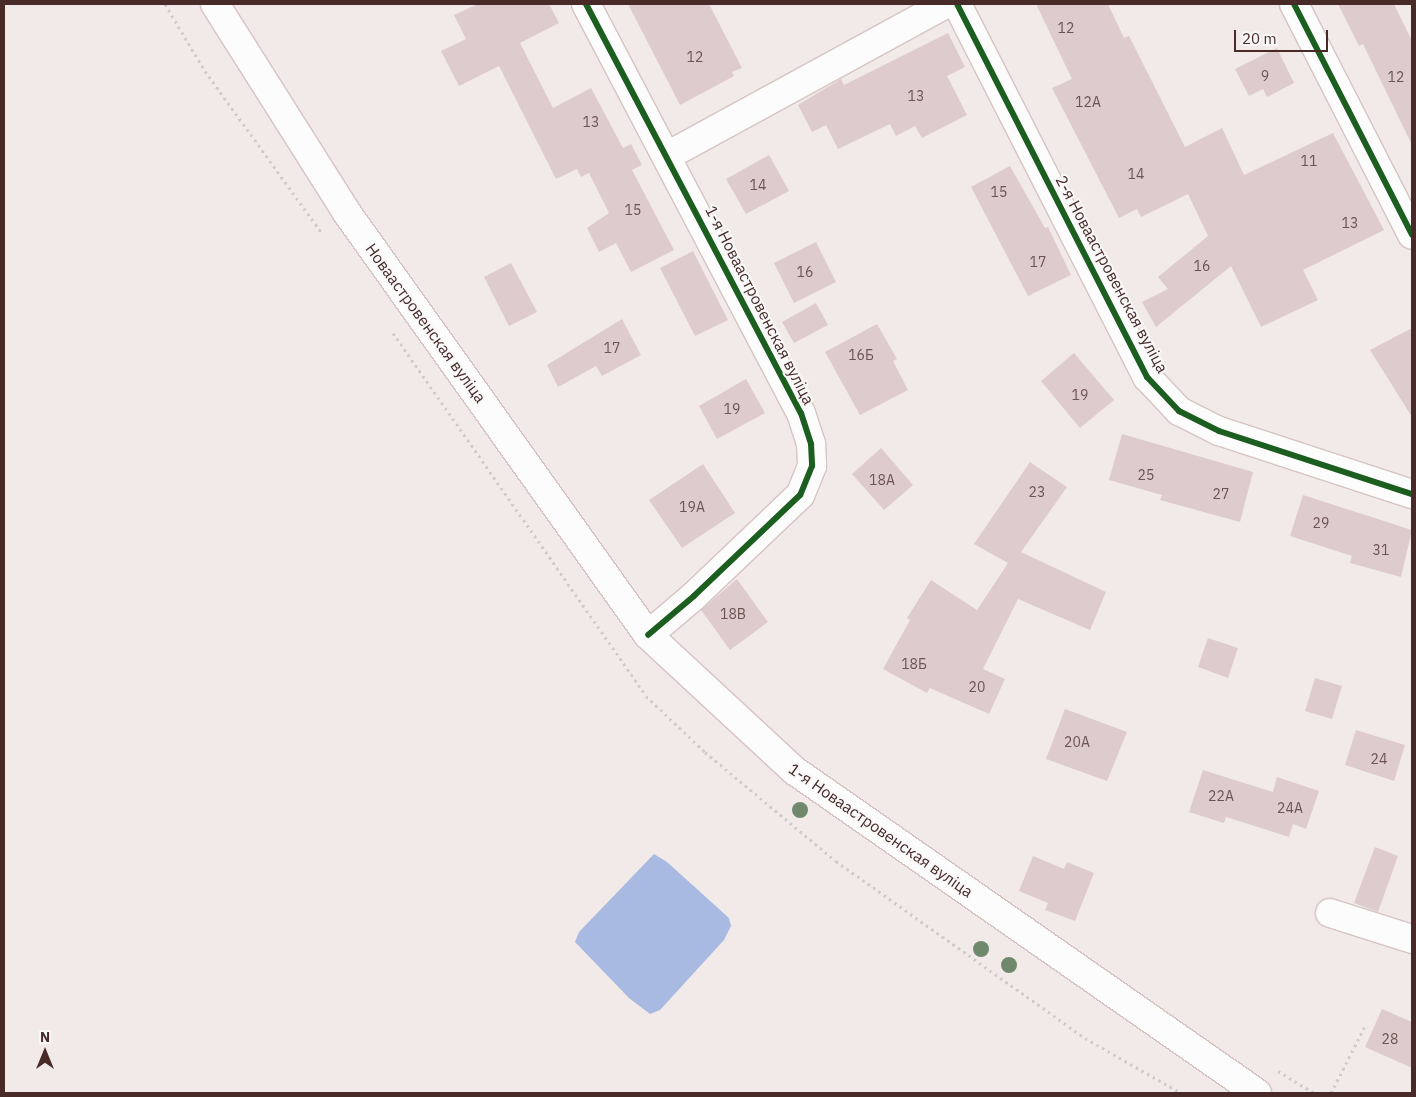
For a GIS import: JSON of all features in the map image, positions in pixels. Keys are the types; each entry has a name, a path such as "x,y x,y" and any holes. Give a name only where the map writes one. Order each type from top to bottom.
{"street":[{"name":"Новаастровенская вуліца","path":"215,4 347,213 648,634"},
{"name":"1-я Новаастровенская вуліца","path":"586,4 801,413 811,444 812,466 800,495 694,596 648,634 794,771 1257,1093"},
{"path":"667,156 946,4"},
{"name":"2-я Новаастровенская вуліца","path":"958,4 1147,377 1179,411 1219,430 1412,494"},
{"path":"1294,4 1412,235"},
{"path":"1330,912 1412,939"}],"path":[{"path":"1331,1093 1365,1026"}],"water":[{"path":"654,854 667,862 729,918 731,926 724,940 660,1010 650,1014 629,998 575,942 579,932"}],"building":[{"path":"478,4 549,4 559,23 520,43 553,108 591,88 623,148 631,144 642,165 632,170 674,250 631,272 616,243 599,252 587,228 609,213 589,173 581,177 577,169 556,179 499,66 459,86 441,51 466,39 454,15"},
{"path":"628,4 709,4 742,68 732,72 734,76 680,105"},
{"path":"1036,4 1108,4 1124,38 1129,36 1185,147 1222,128 1244,175 1333,133 1384,230 1303,270 1318,300 1261,327 1231,266 1156,327 1142,302 1168,289 1158,277 1208,236 1188,194 1141,217 1137,209 1119,218 1052,88 1072,79"},
{"path":"1338,4 1394,4 1412,41 1412,145 1363,44 1359,46"},
{"path":"948,33 965,67 947,76 967,115 922,138 915,126 896,136 890,124 838,149 826,125 812,132 798,105 841,79 844,85"},
{"path":"1277,48 1294,83 1267,97 1263,89 1249,96 1235,69"},
{"path":"769,155 789,191 746,214 726,179"},
{"path":"1010,166 1045,228 1048,227 1071,275 1028,296 971,187"},
{"path":"816,242 836,282 794,303 774,263"},
{"path":"693,251 728,320 695,336 660,268"},
{"path":"511,263 537,312 509,326 484,277"},
{"path":"816,303 828,325 794,343 782,322"},
{"path":"622,319 641,355 602,376 596,366 558,387 547,365"},
{"path":"877,324 897,359 893,361 908,390 860,415 825,352"},
{"path":"1412,328 1412,417 1370,350"},
{"path":"1074,353 1114,400 1080,428 1041,381"},
{"path":"746,379 765,413 717,439 699,406"},
{"path":"1122,434 1253,472 1240,522 1160,500 1162,495 1109,480"},
{"path":"881,448 913,485 884,510 852,474"},
{"path":"1030,462 1067,487 1021,552 1106,592 1090,630 1018,599 983,669 1005,679 989,714 930,688 927,693 883,669 910,620 907,618 931,580 977,610 1008,563 974,544"},
{"path":"703,464 735,513 682,548 649,500"},
{"path":"1303,495 1412,530 1401,577 1350,563 1352,556 1290,536"},
{"path":"737,579 768,622 730,650 701,610"},
{"path":"1208,638 1238,648 1228,678 1198,667"},
{"path":"1315,678 1342,686 1332,719 1305,711"},
{"path":"1065,709 1127,732 1107,781 1046,759"},
{"path":"1356,730 1405,745 1394,781 1345,765"},
{"path":"1203,770 1273,792 1277,777 1319,791 1306,829 1293,824 1289,837 1226,817 1224,823 1189,812"},
{"path":"1375,847 1398,856 1378,912 1354,903"},
{"path":"1033,856 1064,869 1067,862 1094,873 1075,921 1045,910 1048,903 1019,891"},
{"path":"1382,1009 1412,1022 1412,1068 1365,1047"}],"cycle path":[{"path":"586,4 801,413 811,444 812,466 800,495 694,596 648,635"},
{"path":"957,4 1147,377 1179,411 1219,431 1412,494"},
{"path":"1294,4 1412,235"}]}
